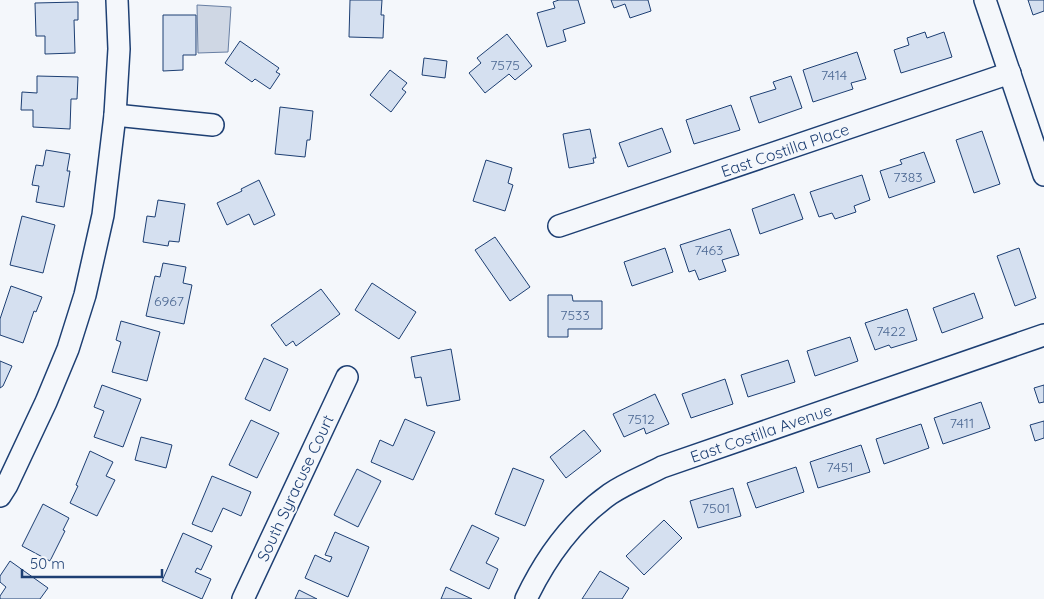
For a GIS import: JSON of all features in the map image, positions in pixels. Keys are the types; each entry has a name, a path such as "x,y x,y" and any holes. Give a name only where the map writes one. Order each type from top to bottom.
{"street":[{"path":"0,496 46,402 68,349 85,295 102,215 115,115 119,49 117,0"},
{"path":"985,0 1044,175"},
{"name":"East Costilla Place","path":"559,226 1010,73"},
{"path":"115,115 213,125"},
{"name":"East Costilla Avenue","path":"526,599 538,573 571,529 603,500 622,487 662,467 1044,335"},
{"name":"South Syracuse Court","path":"244,599 347,377"}],"shaded area":[{"path":"197,5 231,7 228,52 198,53"}],"building":[{"path":"350,0 382,0 381,15 384,15 383,38 349,37"},
{"path":"559,0 578,0 585,23 563,30 566,41 547,47 537,13 555,8 553,2"},
{"path":"611,0 648,0 651,11 630,18 625,4 614,8"},
{"path":"1028,0 1044,0 1044,11 1033,15"},
{"path":"78,2 78,20 74,20 75,53 45,54 45,36 36,36 35,3"},
{"path":"163,15 196,15 196,55 183,55 183,70 163,71"},
{"path":"925,32 927,38 944,32 952,57 901,73 894,50 909,45 907,38"},
{"path":"507,34 532,66 515,80 509,74 485,93 469,73 481,63 477,58"},
{"path":"240,41 279,68 276,72 280,74 270,89 255,79 252,82 225,63"},
{"path":"857,52 866,79 851,83 853,89 813,102 803,70"},
{"path":"424,58 447,61 445,78 422,75"},
{"path":"390,70 407,83 402,89 406,92 391,112 370,95"},
{"path":"37,76 78,77 77,99 71,99 70,129 33,127 33,110 21,110 22,92 37,93"},
{"path":"791,76 802,108 759,123 750,97 776,89 773,82"},
{"path":"731,105 740,130 694,144 686,120"},
{"path":"280,107 313,111 310,140 307,140 305,157 275,154"},
{"path":"662,128 671,152 628,167 619,143"},
{"path":"590,129 596,158 593,158 594,163 569,168 563,134"},
{"path":"982,131 1000,184 974,193 956,140"},
{"path":"46,150 70,154 67,171 70,171 64,207 36,202 39,186 32,185 36,165 43,166"},
{"path":"924,152 935,182 889,198 880,171 902,164 900,160"},
{"path":"486,160 512,168 508,183 513,185 505,211 473,201"},
{"path":"862,175 870,200 854,206 856,212 835,219 832,213 819,217 810,192"},
{"path":"259,180 275,215 254,225 249,214 227,225 217,203"},
{"path":"794,194 803,219 760,234 752,209"},
{"path":"158,200 185,204 179,242 169,241 168,246 143,242 147,216 155,217"},
{"path":"22,216 55,225 43,273 10,265"},
{"path":"730,229 739,255 722,260 726,271 699,280 695,270 689,272 680,245"},
{"path":"495,237 530,287 510,301 475,250"},
{"path":"665,248 673,272 632,286 624,262"},
{"path":"1019,248 1036,298 1015,306 997,256"},
{"path":"163,263 186,267 183,283 192,285 184,324 146,316 155,276 160,277"},
{"path":"372,283 416,312 399,339 355,310"},
{"path":"11,286 42,297 36,312 34,311 23,343 0,335 0,319"},
{"path":"321,289 340,314 296,346 293,341 286,346 271,325"},
{"path":"974,293 983,318 942,333 933,308"},
{"path":"548,295 572,295 573,301 602,301 602,329 568,329 568,337 548,337"},
{"path":"907,309 917,340 891,348 889,345 875,350 865,323"},
{"path":"121,321 160,332 147,381 112,372 121,342 116,340"},
{"path":"850,337 858,361 815,376 807,351"},
{"path":"451,349 460,400 427,406 421,377 415,378 411,357"},
{"path":"264,358 288,369 270,411 245,399"},
{"path":"788,360 795,382 748,397 741,375"},
{"path":"0,361 12,366 3,386 0,388"},
{"path":"725,379 733,404 691,418 682,394"},
{"path":"102,385 141,399 123,447 94,437 104,411 94,407"},
{"path":"1044,385 1044,402 1039,403 1034,388"},
{"path":"655,394 669,424 646,434 644,428 624,437 613,414"},
{"path":"981,402 990,428 943,444 934,418"},
{"path":"405,419 435,432 413,480 371,462 380,440 393,446"},
{"path":"251,420 279,433 257,478 229,465"},
{"path":"1044,421 1044,438 1035,441 1030,425"},
{"path":"921,424 929,448 884,464 876,439"},
{"path":"584,430 601,451 566,478 550,457"},
{"path":"141,437 172,445 166,468 135,460"},
{"path":"861,445 870,472 818,488 810,462"},
{"path":"90,451 113,462 106,476 115,480 97,516 70,503"},
{"path":"796,467 804,492 756,508 747,483"},
{"path":"513,468 544,480 525,526 495,514"},
{"path":"357,469 381,481 358,527 334,515"},
{"path":"212,476 251,492 241,516 223,508 212,532 192,524"},
{"path":"733,488 741,516 698,528 690,501"},
{"path":"43,504 69,518 63,530 65,531 50,561 22,546"},
{"path":"664,520 682,538 644,575 626,556"},
{"path":"472,525 499,538 486,563 498,569 489,589 450,570"},
{"path":"335,532 369,547 348,597 305,578 315,555 330,562 332,557 325,555"},
{"path":"183,533 212,546 201,570 197,568 195,572 211,579 202,599 162,581"},
{"path":"10,561 48,588 40,599 0,599 6,587 0,582 0,576"},
{"path":"600,571 629,588 622,599 582,599"},
{"path":"446,587 472,599 441,599"},
{"path":"299,590 317,599 295,599"}]}
